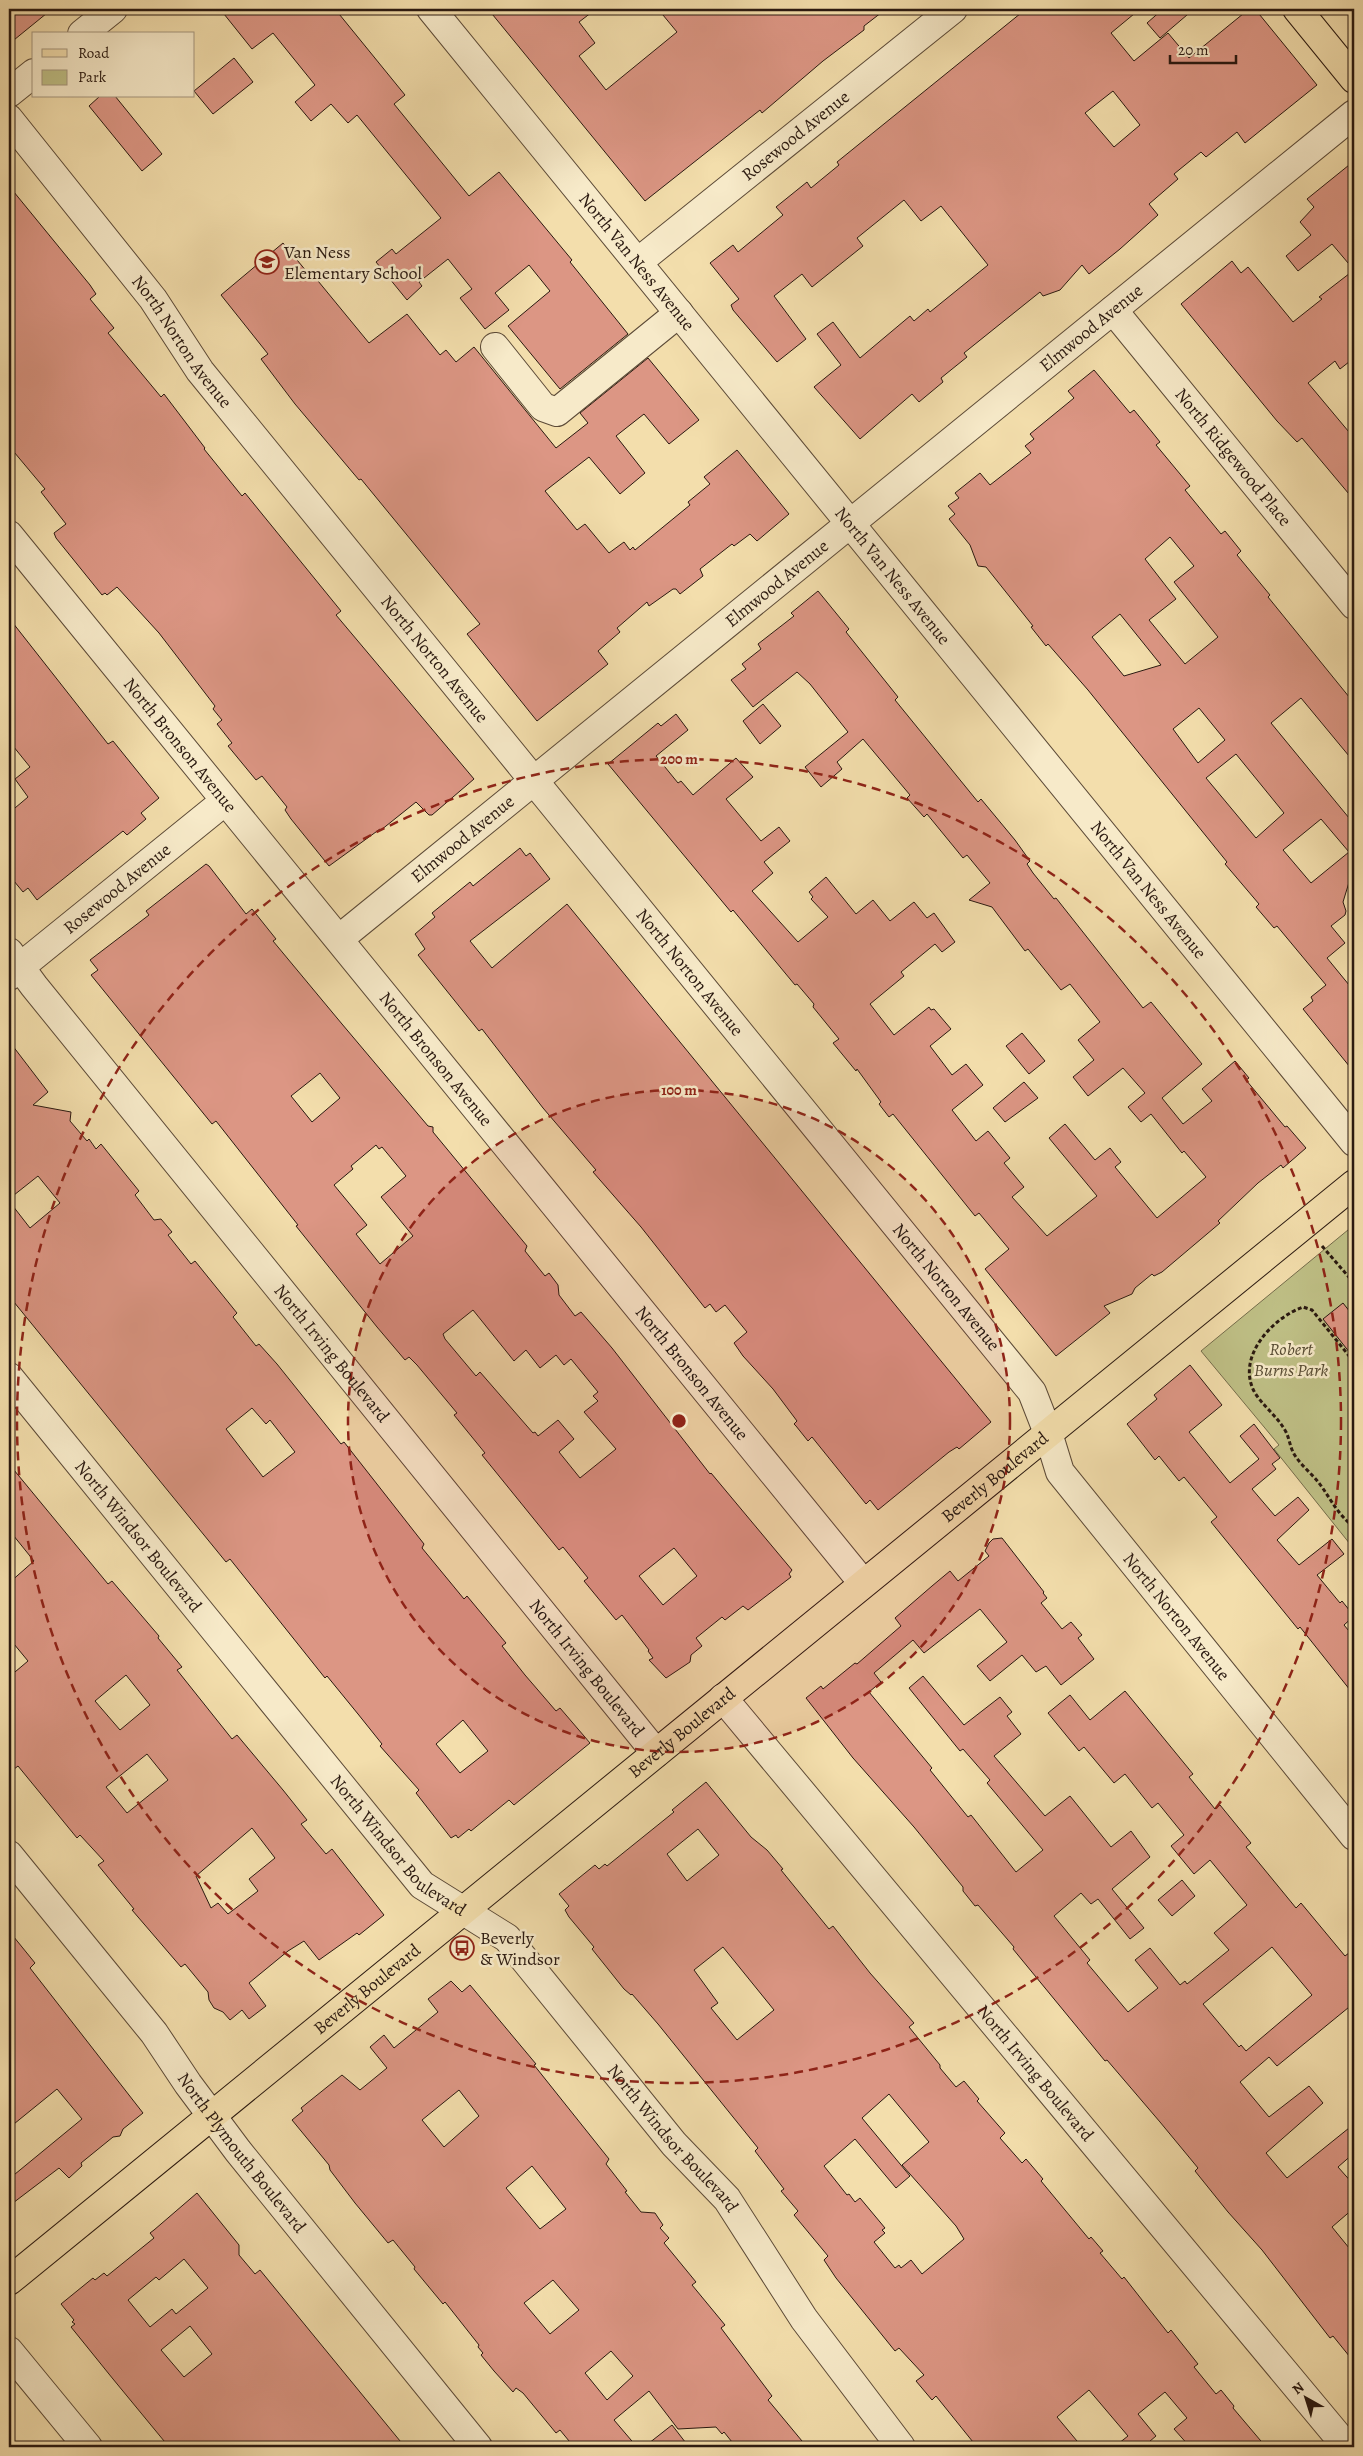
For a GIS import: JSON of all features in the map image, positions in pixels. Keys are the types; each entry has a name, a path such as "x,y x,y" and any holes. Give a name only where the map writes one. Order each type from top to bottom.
{"main road":[{"path":"1297,9 1354,79"},
{"name":"Beverly Boulevard","path":"9,2281 1354,1184"}],"street":[{"path":"84,32 113,9"},
{"name":"North Van Ness Avenue","path":"432,9 1354,1142"},
{"name":"Rosewood Avenue","path":"638,262 954,9"},
{"path":"9,93 32,74"},
{"name":"Elmwood Avenue","path":"338,939 1354,114"},
{"name":"North Norton Avenue","path":"9,119 153,299 200,371 1032,1392 1048,1433 1060,1472 1354,1836"},
{"name":"North Ridgewood Place","path":"1113,310 1354,605"},
{"path":"495,346 543,407 557,412 679,313"},
{"name":"North Bronson Avenue","path":"9,535 863,1583"},
{"name":"Rosewood Avenue","path":"12,965 225,800"},
{"name":"North Irving Boulevard","path":"12,965 656,1753"},
{"name":"North Windsor Boulevard","path":"9,1377 422,1885 507,1938 674,2144 727,2199 804,2319 901,2447"},
{"name":"North Irving Boulevard","path":"723,1698 1347,2447"},
{"name":"North Plymouth Boulevard","path":"9,1855 154,2033 212,2116 478,2447"},
{"path":"9,2350 88,2447"}],"path":[{"path":"1322,1246 1354,1283"},
{"path":"1354,1362 1312,1310 1303,1307 1291,1311 1266,1330 1252,1360 1250,1377 1255,1392 1287,1433 1290,1446 1296,1458 1320,1484 1337,1512 1354,1527"}],"green space":[{"name":"Robert Burns Park","path":"1354,1225 1354,1549 1274,1449 1279,1445 1201,1351"}],"building":[{"path":"9,9 52,9 9,44"},
{"path":"220,9 335,9 405,95 394,104 469,196 499,172 572,260 570,262 628,334 560,389 508,326 550,291 529,265 495,293 509,310 485,329 460,298 472,289 448,259 419,282 422,286 407,300 376,262 392,249 396,254 441,218 357,115 348,123 331,104 311,121 295,102 315,85 273,33 252,49"},
{"path":"488,9 596,9 579,22 595,43 579,56 606,90 677,32 658,9 886,9 864,26 864,30 823,61 762,113 760,110 645,201"},
{"path":"1026,9 1140,9 1111,33 1134,61 1168,33 1189,58 1249,9 1255,9 1317,85 1245,143 1237,132 1206,157 1201,152 1174,174 1178,179 1149,204 1158,215 1120,249 1089,274 1082,265 1060,290 1043,296 1040,292 964,353 967,357 941,378 943,382 919,402 912,394 860,439 814,387 841,365 817,334 833,322 860,358 910,316 914,321 928,309 930,312 988,265 941,206 921,221 904,200 857,238 863,246 812,287 802,274 774,296 806,339 777,362 733,310 731,305 739,299 710,263 733,245 738,252 783,215 776,207 807,182 811,188 839,165 837,162","holes":["1113,91 1140,125 1114,147 1085,113"]},
{"path":"1163,9 1194,9 1160,38 1147,23"},
{"path":"234,58 253,82 213,114 195,90"},
{"path":"98,98 117,98 162,154 142,171 89,106"},
{"path":"1354,161 1354,270 1332,244 1298,271 1286,256 1311,235 1300,222 1314,207 1307,199"},
{"path":"9,186 90,285 96,294 90,299 114,328 108,333 161,397 164,394 204,449 242,496 245,493 341,611 336,615 474,779 432,815 429,815 416,802 381,830 329,866 291,819 285,810 287,807 262,776 256,780 228,746 232,743 217,724 222,720 213,709 215,706 159,633 117,587 107,595 105,593 102,595 56,538 54,533 66,524 41,492 45,489 9,446"},
{"path":"283,243 307,272 309,270 369,343 407,314 440,355 446,350 456,362 474,347 556,448 588,423 580,413 648,358 699,420 669,444 644,414 616,436 645,473 620,494 589,457 545,491 577,530 585,524 609,553 624,542 630,550 633,547 635,550 690,505 688,502 710,484 704,477 737,450 789,514 757,541 750,534 734,546 732,544 700,569 703,576 680,594 676,589 673,589 649,606 647,602 617,628 620,632 598,651 608,664 537,721 467,634 480,624 361,479 359,480 295,404 261,359 268,354 221,295"},
{"path":"1232,261 1241,273 1248,267 1293,322 1322,299 1319,297 1354,270 1354,358 1340,369 1335,361 1308,383 1354,438 1354,500 1302,438 1297,442 1277,421 1181,304"},
{"path":"1094,370 1130,413 1134,410 1160,442 1156,445 1190,486 1185,490 1221,534 1225,531 1241,551 1237,555 1270,595 1268,597 1354,703 1354,762 1301,698 1271,723 1354,824 1354,866 1343,902 1346,911 1345,915 1331,926 1345,943 1327,958 1354,991 1354,1072 1303,1009 1313,1001 1311,997 1326,985 1277,926 1274,928 1256,907 1259,904 1225,864 1227,862 1088,690 1048,644 1046,646 1031,627 1033,626 986,567 978,566 970,545 949,519 955,514 948,506 959,498 955,493 980,473 990,485 1031,453 1025,446 1034,439 1030,434 1074,398 1068,391","holes":["1170,537 1194,566 1174,582 1218,637 1185,664 1149,620 1176,599 1145,559","1120,614 1161,665 1124,676 1092,637","1199,708 1225,740 1198,763 1173,729","1236,754 1284,813 1256,838 1206,778","1321,819 1349,852 1311,883 1283,850"]},
{"path":"818,591 849,629 846,632 898,697 895,700 978,802 981,799 1015,840 1030,861 1027,864 1054,899 1056,898 1143,1008 1151,1002 1202,1064 1162,1098 1183,1124 1212,1101 1202,1089 1235,1061 1249,1078 1246,1080 1285,1127 1287,1126 1306,1148 1283,1168 1281,1165 1258,1183 1218,1221 1220,1223 1162,1272 1154,1276 1152,1274 1135,1288 1132,1294 1104,1306 1110,1313 1056,1356 985,1269 1009,1249 979,1213 975,1216 893,1114 889,1117 879,1104 881,1102 857,1069 856,1071 833,1043 839,1039 813,1007 814,1004 797,984 795,985 733,910 731,912 608,764 658,723 661,726 676,714 688,730 656,756 678,783 681,781 693,795 736,758 753,777 726,799 761,841 779,827 790,841 764,862 773,873 752,891 798,942 828,917 811,899 813,897 809,892 826,877 856,914 873,900 890,921 914,902 927,918 934,913 955,942 942,952 935,944 901,972 904,976 870,1004 894,1035 929,1007 931,1010 934,1009 951,1029 930,1046 952,1075 966,1064 983,1085 952,1110 976,1141 988,1131 1010,1158 1004,1163 1024,1187 1012,1197 1047,1236 1097,1196 1049,1138 1065,1124 1095,1160 1110,1148 1121,1162 1115,1167 1157,1218 1206,1177 1184,1151 1182,1153 1151,1114 1141,1122 1128,1107 1145,1093 1123,1068 1088,1096 1073,1077 1094,1060 1078,1040 1100,1022 1070,984 1061,990 1028,949 1025,951 992,907 969,900 990,883 967,855 963,858 927,814 924,817 907,798 910,795 863,739 837,762 842,769 821,787 805,767 848,732 810,684 797,672 753,707 731,680 746,669 742,664 761,649 758,644 794,616 791,613"},
{"path":"9,618 108,744 113,741 159,798 141,813 146,819 127,835 123,831 37,900 28,888 23,892 9,875 9,813 28,797 15,779 30,767 9,741"},
{"path":"763,704 781,726 760,744 743,721"},
{"path":"520,848 526,856 530,853 550,879 470,941 492,968 567,904 991,1422 959,1449 957,1447 949,1452 878,1510 870,1500 866,1504 812,1437 808,1441 794,1424 797,1421 773,1389 743,1356 734,1343 747,1332 725,1305 716,1312 710,1304 705,1308 641,1227 593,1172 596,1170 543,1108 482,1029 479,1031 418,955 425,949 415,934 435,917 432,913 470,882 473,886"},
{"path":"206,864 246,914 252,909 276,939 273,941 428,1126 433,1127 433,1132 527,1246 525,1251 545,1276 549,1273 558,1285 559,1295 575,1316 581,1312 612,1348 710,1474 792,1570 789,1574 791,1577 748,1610 743,1606 725,1620 722,1617 696,1638 702,1646 691,1655 690,1662 666,1678 649,1660 653,1658 649,1650 622,1615 616,1620 584,1581 588,1578 563,1547 559,1550 482,1455 485,1453 454,1415 457,1413 417,1365 409,1357 405,1360 377,1327 296,1226 298,1225 216,1121 212,1124 91,975 98,970 90,960 149,915 146,911","holes":["320,1073 340,1098 312,1122 291,1096","376,1145 379,1149 382,1147 406,1176 381,1197 413,1236 380,1264 356,1234 367,1225 334,1185 353,1169 351,1166","473,1310 514,1361 526,1350 540,1368 556,1355 564,1365 571,1359 598,1392 593,1396 598,1401 584,1412 616,1449 580,1478 559,1452 574,1439 558,1420 538,1436 535,1432 533,1433 480,1372 476,1376 445,1339 443,1334","674,1548 697,1576 663,1605 639,1576"]},
{"path":"1022,1033 1045,1061 1029,1074 1006,1046"},
{"path":"9,1041 48,1092 33,1105 71,1112 70,1121 87,1141 89,1139 96,1149 101,1144 139,1191 135,1195 154,1220 161,1219 172,1232 168,1235 191,1264 195,1261 237,1313 233,1317 256,1346 259,1344 277,1364 341,1444 344,1442 424,1544 422,1548 464,1599 467,1596 506,1643 502,1646 525,1675 556,1711 560,1708 590,1743 514,1805 509,1800 471,1831 469,1829 458,1838 456,1835 451,1838 416,1793 419,1790 380,1746 382,1744 358,1714 327,1676 325,1678 230,1559 226,1562 9,1296 9,1201 30,1228 60,1203 38,1176 9,1199 9,1168 15,1163 9,1156","holes":["252,1408 266,1424 270,1420 295,1452 263,1477 226,1429","463,1720 488,1751 460,1773 436,1744"]},
{"path":"1024,1082 1038,1098 1005,1122 993,1108"},
{"path":"1343,1303 1354,1317 1354,1358 1323,1319"},
{"path":"1190,1365 1222,1405 1189,1432 1230,1483 1259,1459 1240,1436 1254,1424 1280,1458 1272,1464 1276,1469 1252,1489 1275,1516 1298,1497 1309,1510 1277,1540 1299,1565 1332,1539 1344,1554 1317,1575 1340,1603 1342,1601 1354,1616 1344,1625 1354,1637 1354,1695 1300,1627 1298,1629 1211,1522 1217,1517 1184,1477 1179,1481 1159,1456 1155,1460 1127,1424 1157,1399 1154,1395"},
{"path":"9,1464 108,1584 112,1581 159,1636 158,1638 182,1667 177,1670 232,1739 237,1735 307,1820 301,1824 326,1854 332,1849 384,1915 359,1935 357,1933 319,1960 304,1941 288,1951 249,1983 266,2006 249,2019 242,2010 230,2020 223,2012 214,2008 209,2000 208,1992 185,1964 181,1967 132,1910 134,1909 98,1865 104,1861 80,1835 77,1838 18,1766 9,1773 9,1677 28,1661 9,1638 9,1583 34,1561 9,1530","holes":["126,1675 150,1705 120,1730 95,1701","147,1754 168,1780 127,1813 106,1787","252,1828 275,1858 249,1879 258,1891 228,1914 218,1903 211,1908 196,1876"]},
{"path":"1002,1538 1044,1592 1047,1598 1041,1603 1062,1629 1071,1622 1082,1635 1078,1638 1094,1659 1061,1685 1046,1666 1036,1672 1022,1655 990,1681 977,1666 1007,1642 980,1609 924,1653 913,1640 874,1673 881,1682 869,1692 932,1768 930,1770 968,1817 971,1815 1016,1872 1043,1850 987,1783 990,1780 963,1749 960,1751 909,1688 923,1676 964,1725 1000,1697 1012,1712 1007,1716 1021,1734 994,1756 1045,1816 1070,1796 1111,1847 1131,1831 1150,1857 1112,1889 1144,1928 1130,1939 1098,1899 1091,1904 1081,1893 1054,1916 1090,1960 1087,1963 1128,2012 1158,1988 1135,1960 1150,1948 1180,1985 1185,1981 1187,1984 1229,1950 1214,1933 1247,1905 1210,1860 1194,1874 1171,1846 1184,1835 1158,1803 1152,1808 1125,1774 1114,1783 1084,1747 1079,1751 1048,1713 1070,1695 1090,1720 1125,1691 1193,1774 1189,1777 1215,1809 1220,1805 1251,1843 1246,1847 1296,1908 1301,1903 1345,1956 1354,1949 1354,2003 1277,2066 1269,2057 1240,2082 1269,2117 1309,2086 1323,2103 1266,2153 1287,2178 1354,2124 1354,2153 1338,2167 1354,2185 1354,2208 1332,2227 1354,2254 1354,2362 1333,2336 1330,2338 1262,2250 1195,2171 1198,2168 1107,2060 1105,2061 1013,1949 1014,1947 978,1905 975,1906 963,1891 963,1887 914,1827 853,1758 806,1698 821,1686 823,1689 855,1663 857,1664 901,1626 895,1618 950,1571 958,1581 989,1556 985,1551 993,1539","holes":["1272,1947 1312,1995 1246,2051 1241,2045 1239,2047 1203,2004"]},
{"path":"706,1782 751,1837 767,1850 783,1869 781,1870 829,1929 833,1926 870,1973 914,2023 909,2027 956,2087 964,2081 979,2099 977,2101 1005,2133 1000,2138 1022,2163 1026,2159 1043,2179 1041,2181 1089,2239 1091,2237 1103,2251 1100,2253 1122,2279 1124,2277 1168,2333 1171,2330 1198,2364 1194,2367 1216,2394 1221,2390 1234,2406 1233,2408 1266,2447 1190,2447 1174,2429 1187,2418 1165,2392 1138,2414 1156,2436 1143,2447 1114,2447 1128,2436 1089,2390 1057,2417 1082,2447 977,2447 936,2396 932,2400 916,2381 924,2375 899,2348 895,2351 836,2278 824,2260 828,2256 794,2215 798,2211 781,2191 784,2189 755,2151 758,2148 658,2024 632,1994 624,1989 592,1949 594,1947 565,1910 569,1906 559,1894 595,1865 599,1869 605,1864 607,1866 674,1812 672,1810","holes":["698,1829 719,1855 687,1881 667,1854","723,1947 774,2010 737,2040 711,2008 718,2003 694,1970","889,2094 929,2142 902,2165 956,2226 964,2239 922,2274 911,2260 901,2268 899,2265 895,2268 874,2242 885,2233 882,2230 885,2228 860,2198 855,2202 849,2194 847,2195 824,2166 855,2139 896,2188 910,2176 862,2118"]},
{"path":"1182,1880 1195,1896 1172,1916 1158,1900"},
{"path":"9,1931 35,1963 30,1968 143,2113 123,2129 120,2136 113,2137 81,2163 82,2166 69,2178 59,2168 9,2206 9,2179 82,2119 57,2089 9,2128"},
{"path":"451,1981 462,1992 470,1985 536,2064 534,2065 609,2159 606,2164 641,2212 655,2213 663,2225 660,2228 669,2238 664,2243 696,2282 692,2285 725,2325 721,2328 772,2396 768,2400 807,2447 736,2447 724,2432 722,2434 716,2427 678,2429 649,2391 614,2420 637,2447 574,2447 560,2430 556,2433 523,2393 516,2388 513,2392 494,2371 481,2355 483,2353 478,2347 479,2345 445,2302 443,2304 393,2240 388,2243 292,2120 303,2111 301,2108 342,2075 360,2090 387,2068 370,2047 384,2035 394,2048 438,2012 428,1999","holes":["459,2090 479,2116 444,2147 422,2120","532,2166 566,2209 540,2229 506,2188","553,2280 579,2310 550,2334 524,2303","611,2351 633,2376 607,2400 585,2373"]},
{"path":"197,2193 239,2245 239,2255 255,2274 260,2270 405,2447 169,2447 71,2327 75,2324 72,2322 74,2320 61,2304 93,2278 95,2280 104,2273 107,2276 154,2238 150,2233","holes":["184,2259 208,2288 176,2314 172,2309 150,2327 128,2300 156,2277 159,2280","190,2326 212,2354 184,2377 161,2350"]},
{"path":"672,2425 689,2447 644,2447"}],"place":[{"name":"Van Ness Elementary School","path":"267,262"},
{"name":"Beverly & Windsor","path":"462,1948"}]}
